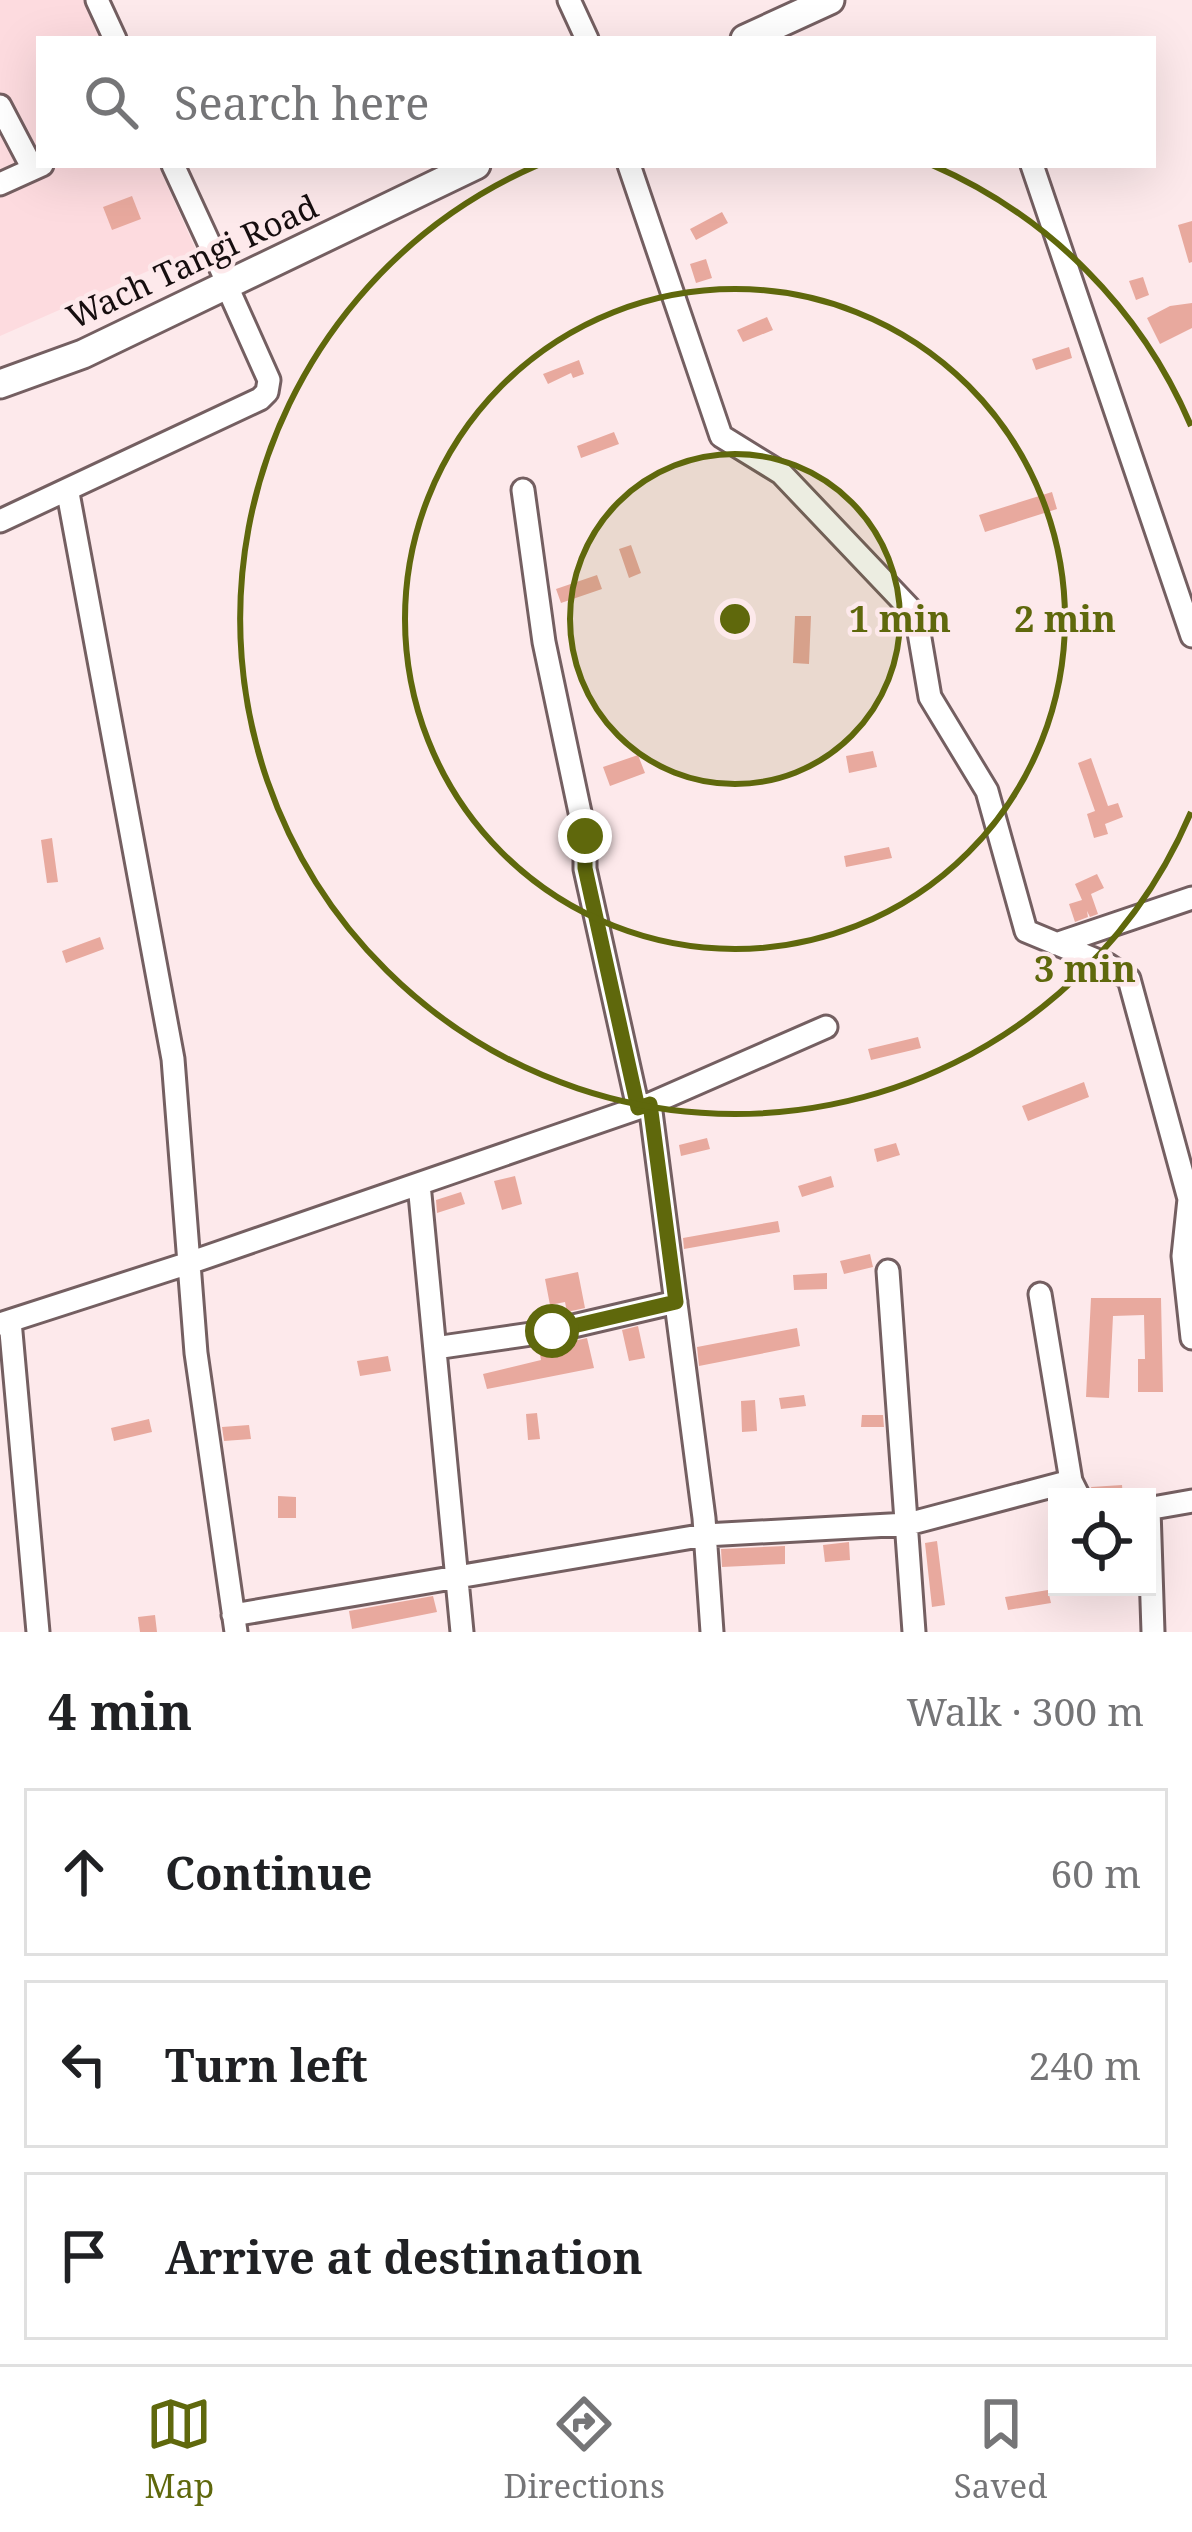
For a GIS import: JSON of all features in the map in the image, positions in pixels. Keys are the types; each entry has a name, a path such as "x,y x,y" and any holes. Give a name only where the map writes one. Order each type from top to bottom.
{"main road":[{"path":"752,36 830,0"},
{"name":"Wach Tangi Road","path":"0,384 83,354 229,289 470,168"}],"street":[{"path":"97,0 114,36"},
{"path":"569,0 586,36"},
{"path":"0,106 36,164"},
{"path":"0,184 36,168"},
{"path":"0,521 68,493 260,400 267,392 269,380 174,168"},
{"path":"630,168 721,436 781,473 916,615 930,697 987,791 1026,931 1108,965 1129,979 1190,1199 1183,1256 1192,1338"},
{"path":"1033,168 1192,636"},
{"path":"523,490 544,642 585,836 585,868 644,1106 676,1302 712,1632"},
{"path":"68,493 173,1059 196,1353 235,1623 457,1576 705,1535 908,1523 1048,1494"},
{"path":"1057,944 1192,898"},
{"path":"38,1632 5,1323 644,1106 826,1027"},
{"path":"419,1184 462,1632"},
{"path":"888,1271 914,1632"},
{"path":"1040,1294 1075,1488"},
{"path":"435,1348 552,1331 676,1302"},
{"path":"1156,1508 1192,1501"},
{"path":"1152,1596 1154,1632"}],"shaded area":[{"path":"0,0 85,0 101,36 36,36 36,168 159,168 196,250 0,336"}],"building":[{"path":"132,196 141,219 112,230 103,207"},
{"path":"722,212 728,223 696,240 690,229"},
{"path":"1192,221 1192,262 1189,263 1178,225"},
{"path":"706,259 712,278 696,283 690,264"},
{"path":"1143,277 1149,295 1136,300 1129,281"},
{"path":"1192,303 1192,328 1160,344 1147,318 1170,306"},
{"path":"767,317 773,330 743,342 737,330"},
{"path":"1069,347 1072,358 1036,370 1032,359"},
{"path":"579,360 584,374 573,378 571,373 548,384 543,374"},
{"path":"614,432 619,444 581,458 577,446"},
{"path":"1052,492 1057,509 985,532 979,515"},
{"path":"631,545 641,573 629,578 619,549"},
{"path":"597,575 602,589 561,603 556,589"},
{"path":"795,616 811,616 809,664 793,663"},
{"path":"873,751 877,767 849,773 846,756"},
{"path":"638,755 645,773 610,786 603,767"},
{"path":"1091,758 1108,806 1118,803 1123,817 1105,824 1108,834 1094,838 1087,814 1095,811 1078,763"},
{"path":"52,838 58,882 47,883 41,840"},
{"path":"889,847 892,858 846,867 844,856"},
{"path":"1097,874 1104,888 1091,894 1098,914 1090,917 1087,911 1088,917 1075,922 1069,904 1082,900 1075,884"},
{"path":"100,937 104,949 66,963 62,951"},
{"path":"918,1037 921,1048 871,1060 868,1049"},
{"path":"1084,1082 1089,1097 1028,1121 1022,1106"},
{"path":"707,1138 710,1149 681,1156 679,1145"},
{"path":"896,1143 900,1155 877,1162 874,1149"},
{"path":"515,1176 522,1204 502,1210 494,1181"},
{"path":"831,1176 834,1187 802,1197 798,1186"},
{"path":"461,1192 465,1204 437,1213 436,1200"},
{"path":"778,1221 780,1232 684,1249 683,1238"},
{"path":"870,1254 873,1267 844,1274 840,1261"},
{"path":"578,1272 585,1308 567,1312 565,1302 550,1305 545,1279"},
{"path":"827,1273 827,1289 794,1290 793,1275"},
{"path":"1091,1298 1161,1298 1163,1392 1138,1392 1138,1359 1145,1359 1144,1315 1113,1316 1109,1398 1086,1397"},
{"path":"638,1326 645,1358 629,1361 622,1330"},
{"path":"797,1328 800,1346 699,1366 697,1347"},
{"path":"587,1338 594,1368 487,1389 483,1374 541,1360 539,1349"},
{"path":"388,1356 391,1371 360,1376 357,1361"},
{"path":"804,1395 806,1406 781,1409 779,1398"},
{"path":"755,1400 757,1431 742,1432 741,1401"},
{"path":"537,1413 540,1439 528,1440 526,1414"},
{"path":"862,1415 883,1415 884,1427 861,1427"},
{"path":"149,1419 152,1432 114,1441 111,1428"},
{"path":"249,1425 251,1439 224,1441 222,1427"},
{"path":"278,1496 296,1497 296,1518 278,1518"},
{"path":"937,1541 945,1605 932,1607 925,1543"},
{"path":"849,1542 850,1560 825,1562 823,1545"},
{"path":"785,1546 785,1564 722,1567 721,1549"},
{"path":"1048,1590 1051,1603 1008,1610 1005,1597"},
{"path":"433,1596 437,1612 352,1629 349,1611"},
{"path":"155,1615 157,1632 140,1632 138,1617"}],"route":[{"path":"552,1331 676,1302 650,1104 638,1108 585,868 585,836"}]}
